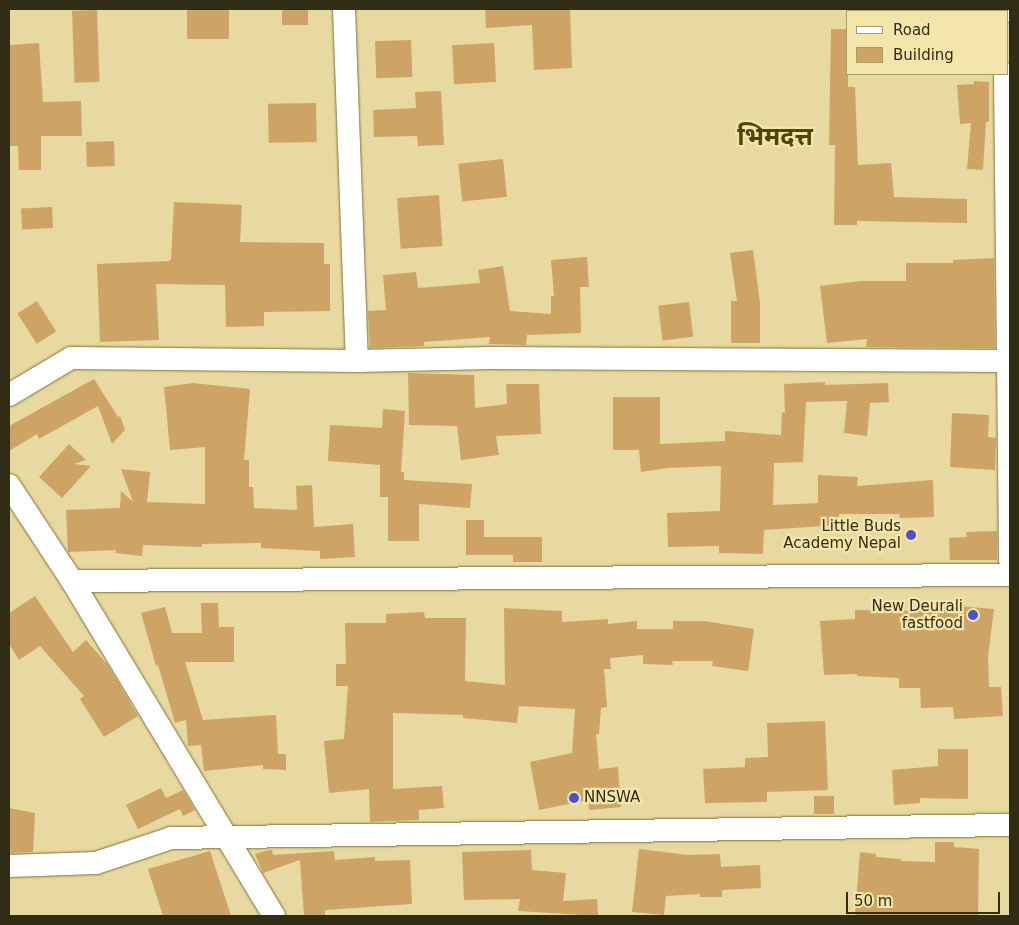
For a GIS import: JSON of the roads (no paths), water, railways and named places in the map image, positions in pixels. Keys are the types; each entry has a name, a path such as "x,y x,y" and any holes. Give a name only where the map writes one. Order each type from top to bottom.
{"street":[{"path":"344,9 357,361"},
{"path":"1005,75 1010,561"},
{"path":"9,395 71,358 357,361 491,358 1009,361"},
{"path":"9,485 72,581 274,916"},
{"path":"72,581 1010,575"},
{"path":"9,866 96,864 171,838 1010,825"}],"place":[{"name":"Little Buds Academy Nepal","path":"911,535"},
{"name":"New Deurali fastfood","path":"973,615"},
{"name":"NNSWA","path":"574,798"}],"district":[{"name":"भिमदत्त","path":"775,137"}]}
